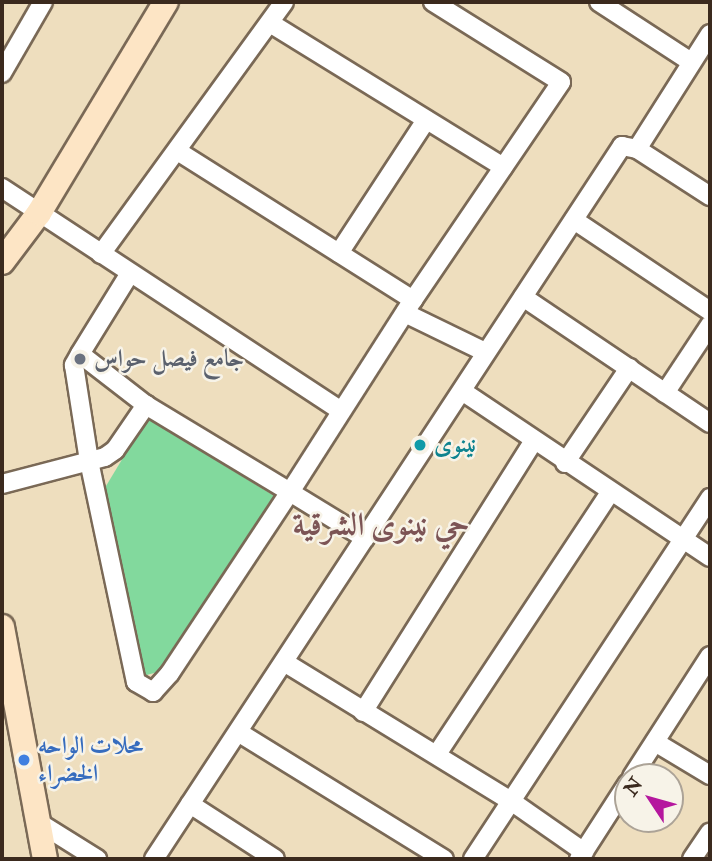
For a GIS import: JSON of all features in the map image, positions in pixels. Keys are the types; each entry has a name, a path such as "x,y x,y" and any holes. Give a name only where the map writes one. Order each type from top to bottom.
{"main road":[{"path":"2,262 39,213 166,2"},
{"path":"2,627 45,859"}],"street":[{"path":"2,72 43,2"},
{"path":"101,254 179,152 284,2"},
{"path":"130,273 75,365 89,461 136,682 153,692 170,673 409,306 561,82 433,2"},
{"path":"599,2 691,62"},
{"path":"270,23 503,167"},
{"path":"637,149 710,34"},
{"path":"339,253 426,120"},
{"path":"154,859 622,146 637,149 710,196"},
{"path":"179,152 339,253 409,306 485,352"},
{"path":"2,188 341,411"},
{"path":"574,220 710,311"},
{"path":"523,297 710,423"},
{"path":"665,393 710,325"},
{"path":"80,354 146,405 365,538"},
{"path":"565,464 629,368"},
{"path":"462,391 565,464 710,556"},
{"path":"2,484 89,461 115,450 146,405"},
{"path":"363,712 533,442"},
{"path":"438,754 610,493"},
{"path":"473,859 680,538 710,498"},
{"path":"641,763 710,656"},
{"path":"284,662 511,801 581,855 614,804"},
{"path":"238,732 444,859"},
{"path":"655,742 710,775"},
{"path":"190,804 275,859"},
{"path":"38,822 97,859"},
{"path":"692,859 710,832"}],"green space":[{"path":"147,418 276,497 165,670 143,676 103,491"}],"place":[{"name":"جامع فيصل حواس","path":"80,359"},
{"name":"نينوى","path":"420,445"},
{"name":"محلات الواحه الخضراء","path":"24,760"}],"district":[{"name":"حي نينوى الشرقية","path":"381,525"}]}
